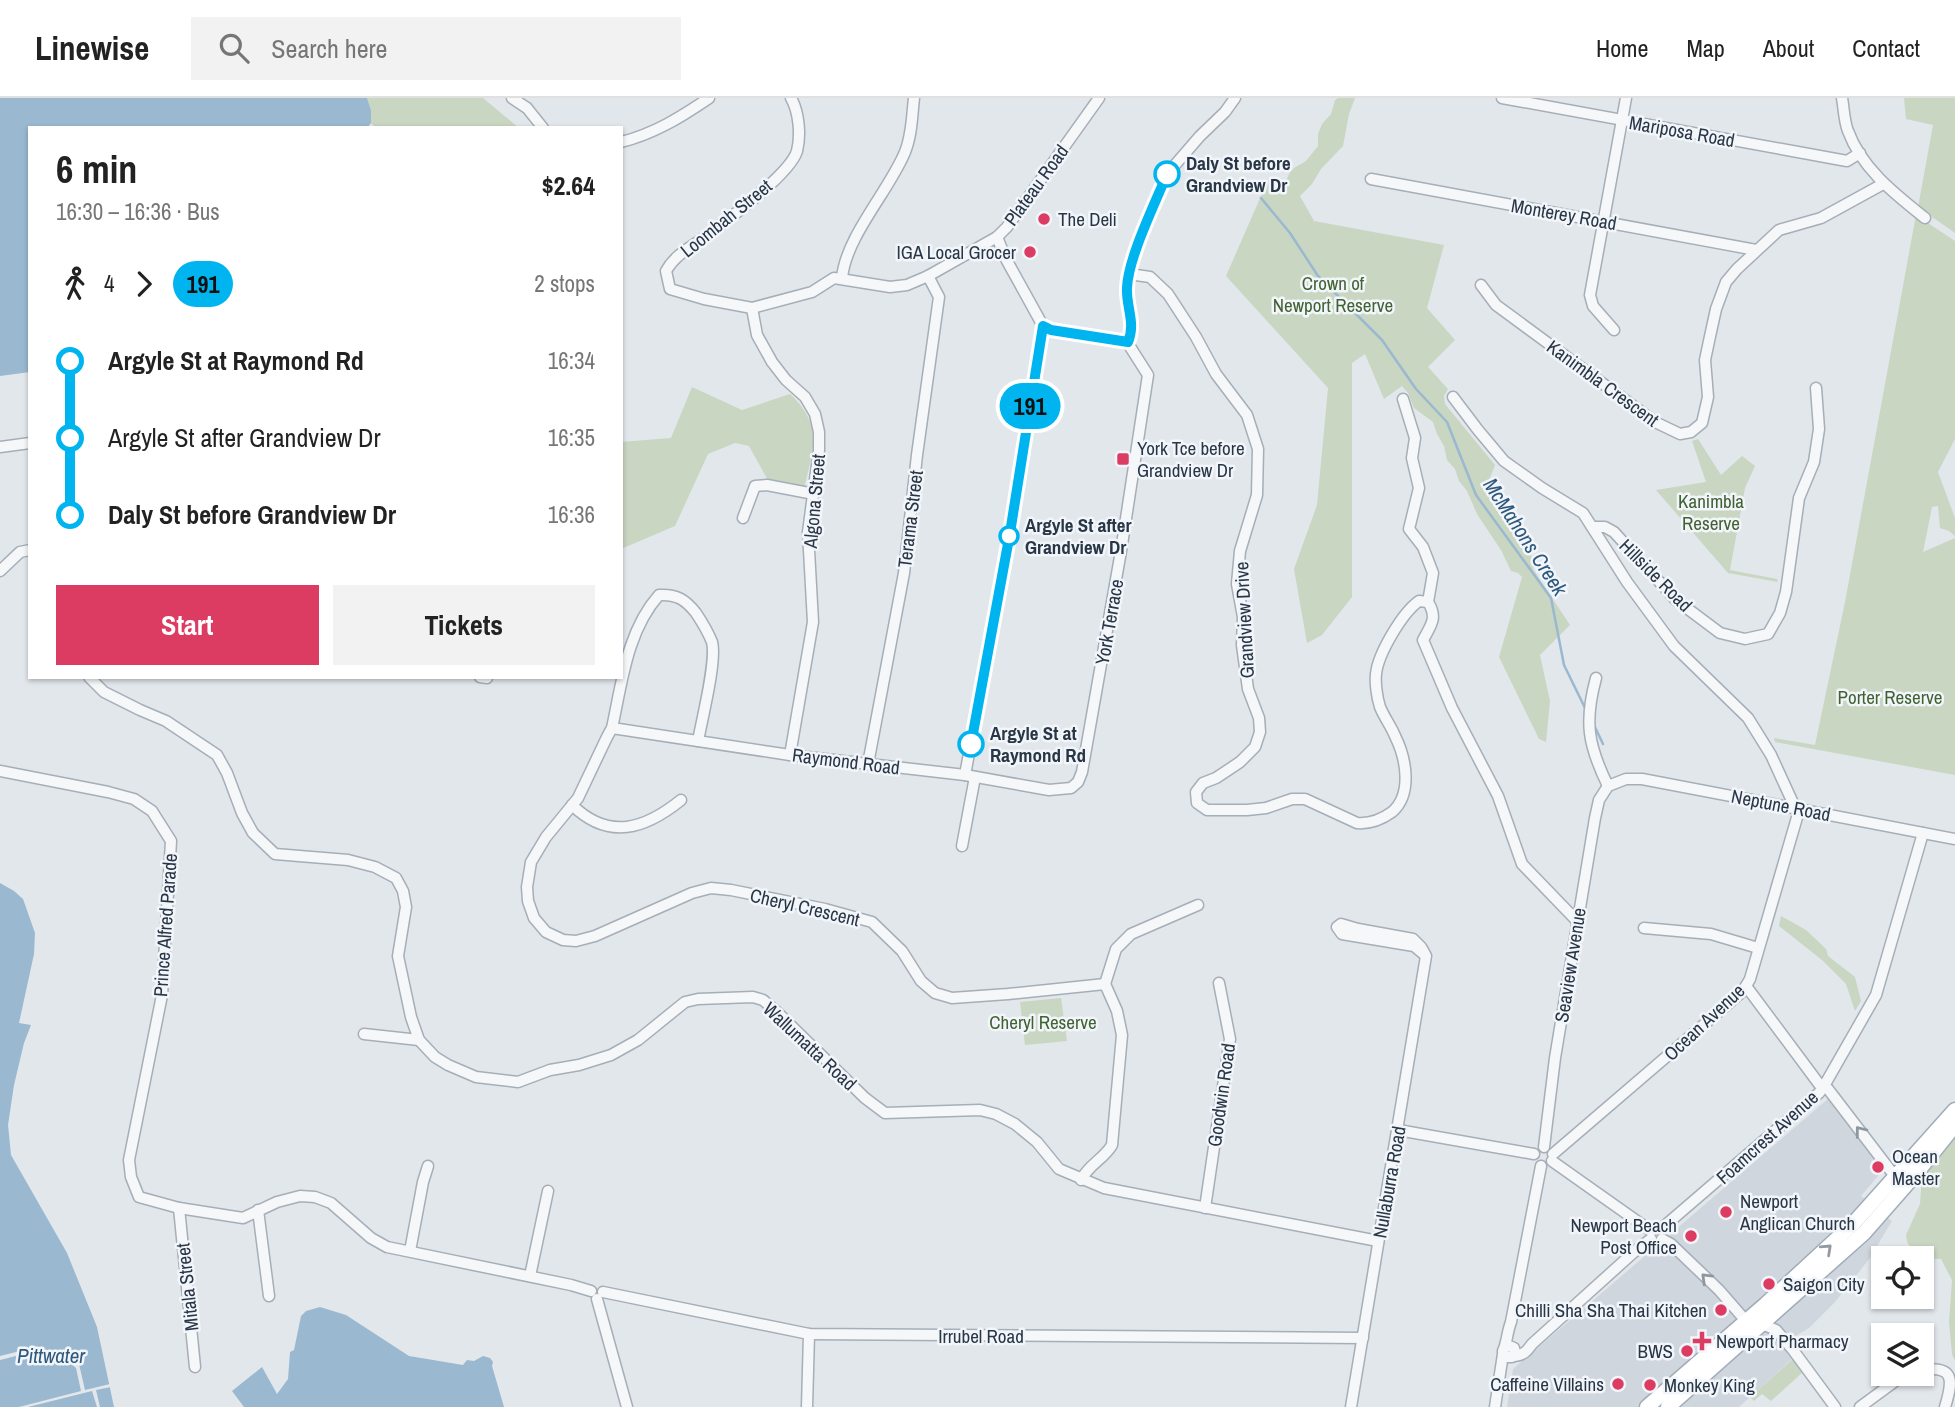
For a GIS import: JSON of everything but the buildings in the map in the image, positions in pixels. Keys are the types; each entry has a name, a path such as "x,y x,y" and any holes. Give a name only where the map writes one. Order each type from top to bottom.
{"main road":[{"path":"1668,1407 1864,1233 1955,1110"},
{"path":"1647,1407 1901,1181 1955,1125"}],"street":[{"path":"512,98 527,108 541,126"},
{"path":"623,141 648,134 709,98"},
{"name":"Loombah Street","path":"792,98 799,116 797,151 790,164 741,208 677,256 666,271 670,289 752,308 798,297 813,292 830,279 842,278"},
{"path":"842,278 843,266 851,249 898,168 906,149 914,98"},
{"name":"Plateau Road","path":"842,278 890,287 907,285 928,276 997,236 1007,227 1098,98"},
{"path":"997,236 1006,259 1043,326 1051,330 1128,342 1132,324 1126,289 1129,274 1168,173 1235,98"},
{"name":"Mariposa Road","path":"1502,98 1847,161 1860,153"},
{"path":"1614,330 1593,306 1590,295 1626,98"},
{"path":"1842,98 1848,131 1860,153 1883,184 1925,218"},
{"name":"Monterey Road","path":"1371,179 1756,250"},
{"name":"Kanimbla Crescent","path":"1481,285 1496,305 1655,422 1680,434 1691,432 1702,423 1708,397 1705,360 1716,309 1726,282 1779,230 1821,218 1883,184"},
{"name":"Grandview Drive","path":"1129,274 1150,277 1168,294 1216,374 1247,415 1258,449 1257,495 1240,551 1237,584 1248,689 1259,718 1260,732 1255,747 1240,762 1203,783 1196,792 1197,803 1207,810 1247,810 1266,808 1292,799 1305,799 1357,823 1365,824 1379,820 1394,810 1402,800 1406,784 1405,770 1397,739 1380,706 1375,676 1380,654 1410,607 1419,601 1428,602"},
{"name":"Terama Street","path":"868,764 904,573 939,297 928,276"},
{"name":"Algona Street","path":"752,308 757,335 772,362 786,380 805,397 815,414 819,432 808,532 813,622 790,755"},
{"path":"962,846 970,776 1043,326"},
{"name":"York Terrace","path":"1078,782 1082,772 1119,562 1149,375 1128,342"},
{"name":"Hillside Road","path":"1592,527 1605,527 1614,532 1676,600 1720,633 1745,639 1768,634 1782,605 1799,498 1814,462 1819,429 1816,388"},
{"path":"1453,397 1504,461 1583,513 1592,527"},
{"path":"1404,399 1415,438 1412,458 1419,488 1409,529 1423,547 1433,573 1428,602 1434,611 1433,621 1423,640 1452,708 1498,796 1522,864 1577,921"},
{"path":"0,447 28,443"},
{"path":"743,518 755,486 767,485 814,494"},
{"name":"Hillside Road","path":"1592,527 1627,582 1674,646 1748,718 1771,755 1794,808"},
{"path":"0,571 20,552 28,550"},
{"name":"Cheryl Crescent","path":"623,678 630,647 646,610 659,596 670,594 687,603 707,630 713,646 712,666 698,741"},
{"path":"1596,678 1589,715 1590,740 1608,786"},
{"path":"91,679 104,692 166,721 217,755 253,834 275,854 348,860 374,867 396,878 406,907 398,956 411,1017 419,1040 364,1034"},
{"name":"Cheryl Crescent","path":"623,679 612,728 572,805 546,836 531,862 528,901 534,918 546,932 563,940 576,941 595,936 692,892 710,888 813,906 872,922 902,951 921,981 935,993 952,998 1008,995 1105,984"},
{"name":"Raymond Road","path":"612,728 790,755 970,776 1049,790 1071,788 1078,782"},
{"name":"Prince Alfred Parade","path":"0,771 134,799 152,811 171,841 162,995 128,1160 139,1197"},
{"name":"Neptune Road","path":"1608,786 1626,779 1642,779 1955,839"},
{"name":"Seaview Avenue","path":"1539,1150 1595,818 1600,800 1608,786"},
{"path":"572,805 583,816 609,827 626,829 647,823 681,800"},
{"name":"Ocean Avenue","path":"1553,1157 1743,991 1749,979 1798,814 1794,808"},
{"name":"Foamcrest Avenue","path":"1510,1352 1522,1355 1634,1252 1819,1093 1876,995 1923,832"},
{"path":"1081,1180 1087,1169 1108,1152 1112,1144 1122,1035 1117,1011 1105,984 1116,949 1131,934 1198,905"},
{"path":"1341,924 1413,939 1422,947 1426,956 1414,946 1342,934 1337,928 1341,924"},
{"path":"1644,928 1710,934 1758,948"},
{"name":"Nullaburra Road","path":"1351,1407 1426,956"},
{"name":"Goodwin Road","path":"1205,1208 1230,1039 1219,983"},
{"path":"1745,986 1819,1084 1824,1086 1901,1181"},
{"name":"Wallumatta Road","path":"419,1040 435,1057 475,1077 518,1082 550,1070 611,1055 638,1040 685,1002 753,997 763,1000 777,1012 865,1098 886,1113 980,1110 996,1114 1015,1124 1037,1142 1059,1170 1104,1188 1378,1241"},
{"path":"1398,1130 1551,1150 1553,1157 1671,1244 1719,1290 1746,1321"},
{"path":"1539,1150 1535,1161 1541,1166 1547,1166 1553,1157"},
{"path":"410,1251 428,1166"},
{"path":"1495,1407 1500,1380 1510,1352 1511,1322 1541,1166"},
{"path":"530,1276 548,1191"},
{"name":"Irrubel Road","path":"139,1197 179,1208 243,1218 277,1202 300,1196 315,1197 331,1203 371,1238 387,1247 530,1276 597,1294 808,1334 1363,1338"},
{"name":"Mitala Street","path":"179,1208 195,1367"},
{"path":"258,1210 269,1296"},
{"path":"597,1294 627,1407"},
{"path":"1762,1324 1776,1330 1835,1407"},
{"path":"807,1407 808,1334"},
{"path":"1934,1370 1946,1372 1951,1380 1945,1407"},
{"path":"1860,1407 1889,1386"}],"shaded area":[{"path":"1829,1098 1884,1169 1861,1196 1892,1221 1877,1246 1871,1246 1870,1258 1835,1302 1809,1328 1791,1339 1800,1352 1739,1407 1507,1407 1513,1369"}],"green space":[{"path":"367,98 483,98 517,126 374,126 371,123"},
{"name":"Crown of Newport Reserve","path":"1338,98 1355,98 1343,146 1300,196 1314,221 1444,245 1427,308 1455,340 1428,367 1448,389 1444,396 1445,404 1495,465 1488,483 1515,533 1536,563 1533,569 1570,625 1540,655 1550,701 1546,742 1539,739 1499,657 1522,577 1511,571 1501,550 1477,514 1455,469 1447,460 1433,422 1414,408 1402,386 1384,399 1365,354 1352,363 1352,597 1322,635 1307,643 1294,569 1317,505 1328,388 1226,276 1268,180 1282,190 1289,174 1306,161 1318,146 1318,134 1322,124 1331,114"},
{"path":"1904,98 1955,98 1955,233 1918,207 1933,125 1906,119"},
{"name":"Porter Reserve","path":"1916,215 1955,241 1955,439 1938,472 1955,518 1955,536 1940,528 1938,506 1932,507 1923,552 1955,538 1955,775 1775,742 1774,738 1815,745 1845,602"},
{"path":"692,387 742,410 790,394 801,406 812,428 812,450 804,489 769,482 749,446 735,443 708,454 675,526 623,548 623,442 671,438"},
{"name":"Kanimbla Reserve","path":"1698,439 1721,475 1742,456 1755,466 1745,488 1730,570 1777,579 1778,582 1728,573 1656,490 1706,482 1692,441"},
{"path":"1781,916 1806,930 1826,949 1828,956 1855,977 1861,1001 1855,1011 1846,984 1822,960 1779,926"},
{"name":"Cheryl Reserve","path":"1061,998 1067,1041 1025,1045 1020,1002"},
{"path":"1955,1128 1955,1361 1949,1322 1952,1280 1941,1259 1934,1259 1934,1246 1910,1246 1907,1242 1906,1235 1920,1204 1922,1175"},
{"path":"1793,1359 1803,1372 1771,1401 1762,1394 1754,1401 1750,1397"}],"water":[{"path":"0,98 367,98 371,110 369,126 28,126 28,372 0,376"},
{"name":"Pittwater","path":"0,883 23,899 35,933 34,954 19,1023 31,1025 14,1085 8,1125 11,1155 67,1253 97,1327 114,1407 0,1407"},
{"path":"320,1307 346,1315 409,1356 463,1365 467,1360 474,1361 483,1356 490,1358 504,1407 244,1407 232,1391 262,1367 277,1394 288,1379 290,1352 294,1350 301,1316 306,1311"}],"pier":[{"path":"24,1350 48,1357 63,1354 75,1364 79,1364 85,1390 110,1384 111,1387 96,1390 100,1407 97,1407 92,1391 19,1407 81,1391 76,1368 65,1358 46,1361 24,1354 0,1360 0,1356"}],"waterway":[{"name":"McMahons Creek","path":"1261,198 1290,233 1318,276 1382,340 1416,389 1447,422 1476,495 1551,598 1564,665 1586,710"},
{"name":"McMahons Creek","path":"1594,725 1603,744"}],"bus line":[{"name":"191","path":"971,744 1010,533 1043,326 1051,330 1128,342 1132,324 1126,289 1129,274 1167,174"}],"place":[{"name":"Daly St before Grandview Dr","path":"1167,174"},
{"name":"The Deli","path":"1044,219"},
{"name":"IGA Local Grocer","path":"1030,252"},
{"name":"York Tce before Grandview Dr","path":"1123,459"},
{"name":"Argyle St after Grandview Dr","path":"1009,536"},
{"name":"Argyle St at Raymond Rd","path":"971,744"},
{"name":"Ocean Master","path":"1878,1167"},
{"name":"Newport Anglican Church","path":"1726,1212"},
{"name":"Newport Beach Post Office","path":"1691,1236"},
{"name":"Saigon City","path":"1769,1284"},
{"name":"Chilli Sha Sha Thai Kitchen","path":"1721,1310"},
{"name":"Newport Pharmacy","path":"1702,1341"},
{"name":"BWS","path":"1687,1351"},
{"name":"Caffeine Villains","path":"1618,1384"},
{"name":"Monkey King","path":"1650,1385"}]}
